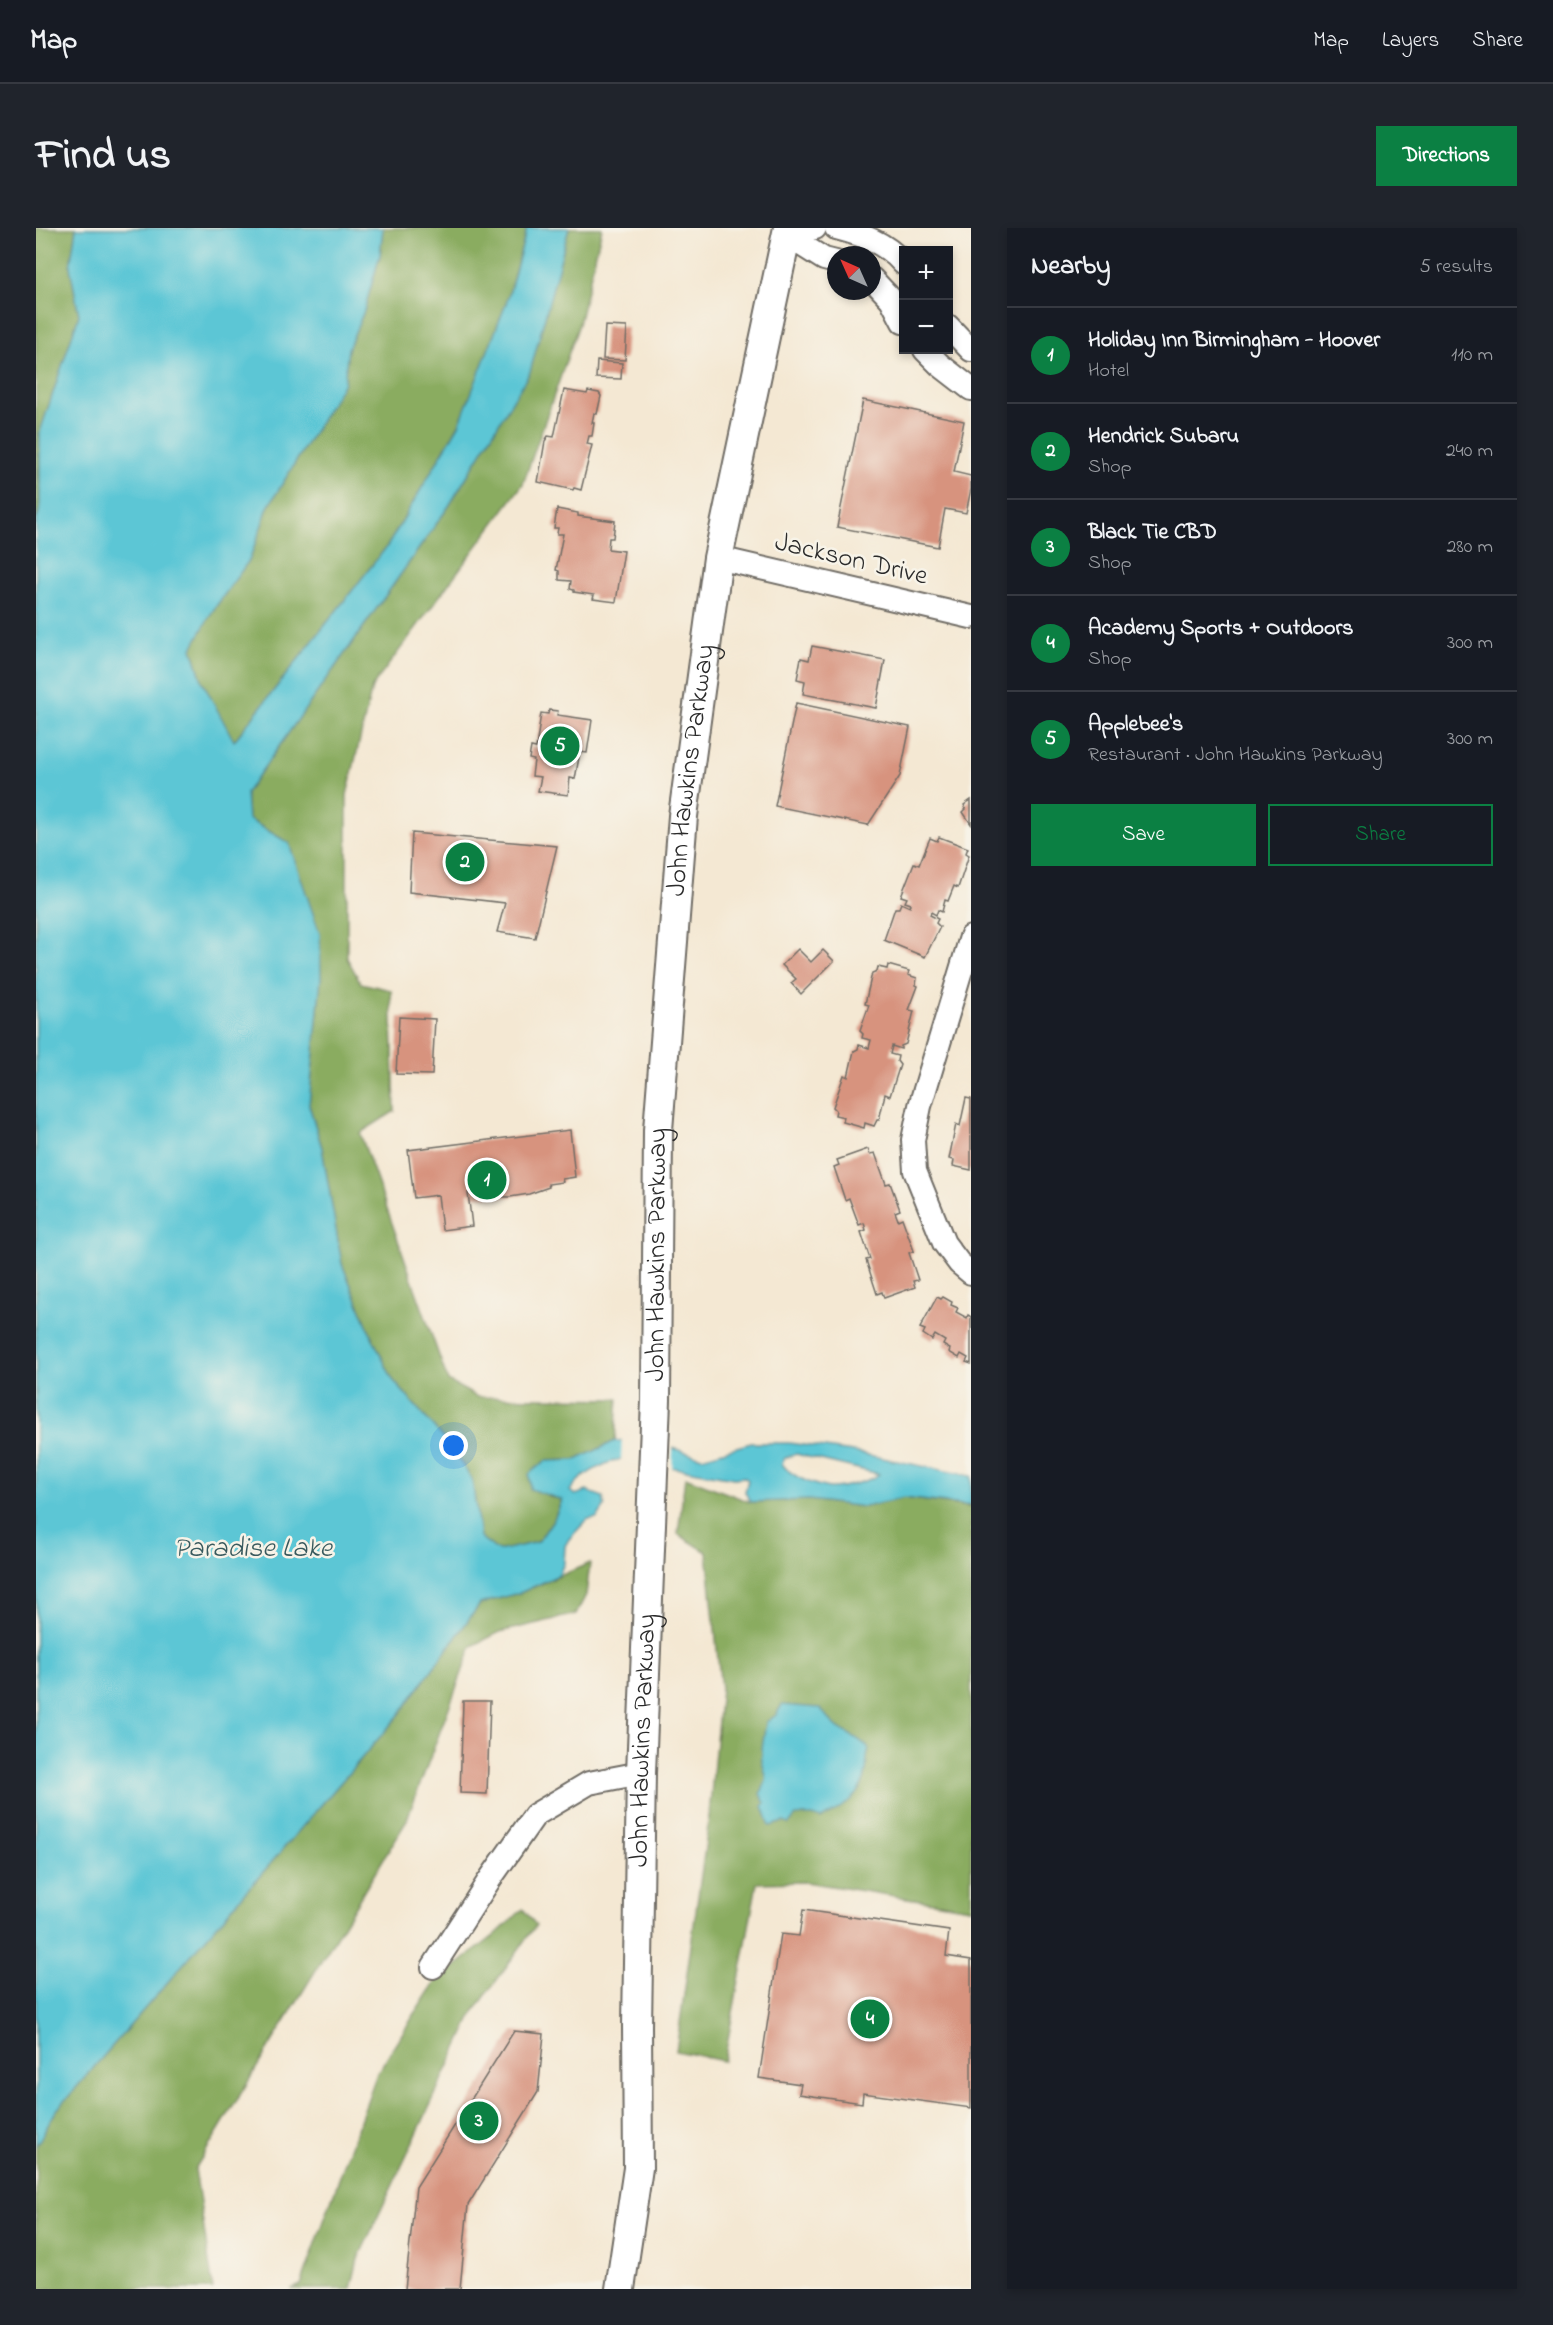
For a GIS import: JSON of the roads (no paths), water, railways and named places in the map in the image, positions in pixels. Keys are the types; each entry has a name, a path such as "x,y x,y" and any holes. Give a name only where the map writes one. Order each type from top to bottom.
{"main road":[{"name":"John Hawkins Parkway","path":"620,2289 638,2168 637,2026 641,1773 656,1400 658,1130 683,816 718,558 787,231"}],"street":[{"path":"787,231 815,228"},
{"path":"836,228 874,240 894,252 899,258"},
{"path":"787,231 827,260"},
{"path":"881,286 899,314"},
{"path":"953,331 971,350"},
{"path":"929,354 971,389"},
{"name":"Jackson Drive","path":"718,558 971,617"},
{"path":"971,937 920,1106 913,1140 915,1171 944,1243 959,1263 971,1273"},
{"path":"433,1966 535,1815 589,1783 641,1773"}],"water":[{"name":"Paradise Lake","path":"76,228 383,228 380,255 364,311 348,349 344,383 268,507 250,559 212,612 192,648 202,681 234,741 388,545 459,425 507,301 527,228 569,228 530,372 449,506 246,793 248,819 289,843 320,934 321,978 309,1105 322,1148 342,1264 373,1339 393,1380 446,1441 472,1479 480,1537 498,1551 538,1542 555,1517 562,1500 530,1489 529,1474 545,1461 576,1460 615,1441 642,1439 702,1457 751,1443 789,1443 853,1452 971,1476 971,1506 904,1498 864,1507 809,1500 750,1502 745,1492 748,1480 744,1477 734,1478 621,1459 585,1475 570,1491 575,1495 587,1491 603,1497 605,1506 597,1518 588,1519 569,1539 565,1546 564,1563 559,1575 522,1592 480,1604 399,1715 56,2111 36,2146 36,525 40,508 40,432 79,315 70,267","holes":["796,1454 879,1474 855,1484 829,1488 803,1480 782,1464 785,1458"]},
{"path":"782,1705 820,1708 837,1727 861,1741 869,1749 866,1772 860,1789 843,1806 821,1819 812,1816 796,1816 789,1824 784,1822 770,1826 763,1806 765,1803 760,1794 766,1778 762,1762 762,1747 766,1722 775,1716"}],"place":[{"name":"Applebee's","path":"560,746"},
{"name":"Hendrick Subaru","path":"465,862"},
{"name":"Holiday Inn Birmingham - Hoover","path":"487,1180"},
{"name":"Academy Sports + Outdoors","path":"870,2019"},
{"name":"Black Tie CBD","path":"479,2121"}]}
